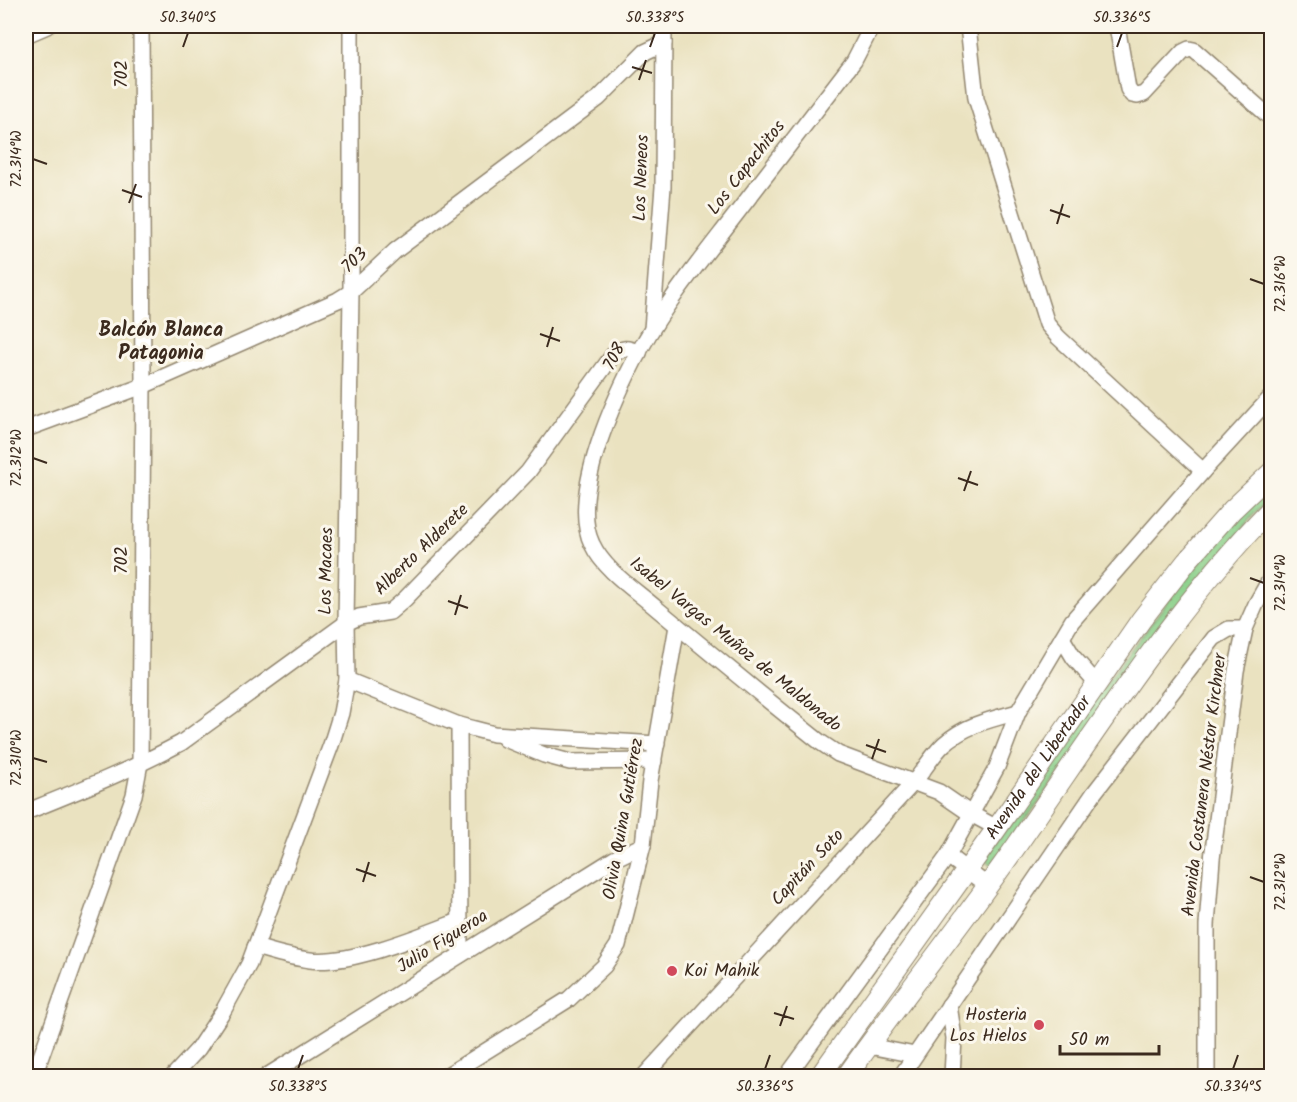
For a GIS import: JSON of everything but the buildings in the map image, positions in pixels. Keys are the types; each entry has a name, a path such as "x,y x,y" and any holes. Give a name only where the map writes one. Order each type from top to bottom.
{"main road":[{"name":"Avenida del Libertador","path":"820,1077 967,871 1141,620 1187,561 1232,510 1272,472"},
{"name":"Avenida del Libertador","path":"848,1077 988,886 1161,639 1212,575 1272,508"}],"street":[{"path":"26,35 47,26"},
{"name":"702","path":"34,1077 134,795 140,762 143,386 141,26"},
{"name":"Los Macaes","path":"173,1077 198,1048 224,1011 249,964 331,745 341,714 347,681 351,26"},
{"name":"Los Neneos","path":"651,332 663,187 664,26"},
{"name":"Los Capachitos","path":"651,332 695,268 854,61 872,26"},
{"path":"968,26 976,98 1047,324 1058,337 1203,471"},
{"path":"1117,26 1128,89 1132,96 1144,94 1183,52 1189,49 1194,50 1272,119"},
{"name":"703","path":"26,429 143,386 338,300 351,292 395,250 598,98 645,52 664,42"},
{"name":"708","path":"615,401 651,332"},
{"name":"Alberto Alderete","path":"26,812 113,776 181,743 346,623 359,617 390,612 528,472 613,356 623,348 639,352"},
{"name":"Avenida del Libertador","path":"787,1077 948,856 997,767 1018,712 1072,621 1272,396"},
{"name":"Isabel Vargas Muñoz de Maldonado","path":"615,401 589,478 585,499 585,526 592,545 604,562 677,626 820,742 838,754 939,792 971,814 997,828"},
{"name":"Avenida Costanera Néstor Kirchner","path":"1207,1077 1207,936 1212,859 1236,671 1245,630 1272,576"},
{"name":"Olivia Quina Gutiérrez","path":"446,1077 569,999 604,966 618,945 643,845 654,761 677,626"},
{"path":"901,1077 1094,793 1214,638 1229,628 1245,630"},
{"path":"1062,638 1074,658 1097,684"},
{"path":"347,681 459,725 494,734 544,755 570,762 654,761"},
{"name":"Capitán Soto","path":"644,1077 914,782 943,745 965,730 985,721 1018,712"},
{"path":"459,725 460,954"},
{"path":"494,734 657,744"},
{"name":"Julio Figueroa","path":"267,1077 460,954 614,859 643,845"},
{"path":"948,856 988,886"},
{"path":"255,947 311,960 327,960 380,949 459,921"},
{"path":"949,1005 954,1038 952,1077"},
{"path":"869,1046 915,1055"}],"green space":[{"path":"1271,482 1271,496 1250,519 992,865 983,859 1120,664 1192,570"}],"place":[{"name":"Koi Mahik","path":"672,971"},
{"name":"Hosteria Los Hielos","path":"1039,1025"}],"district":[{"name":"Balcón Blanca Patagonia","path":"161,342"}]}
